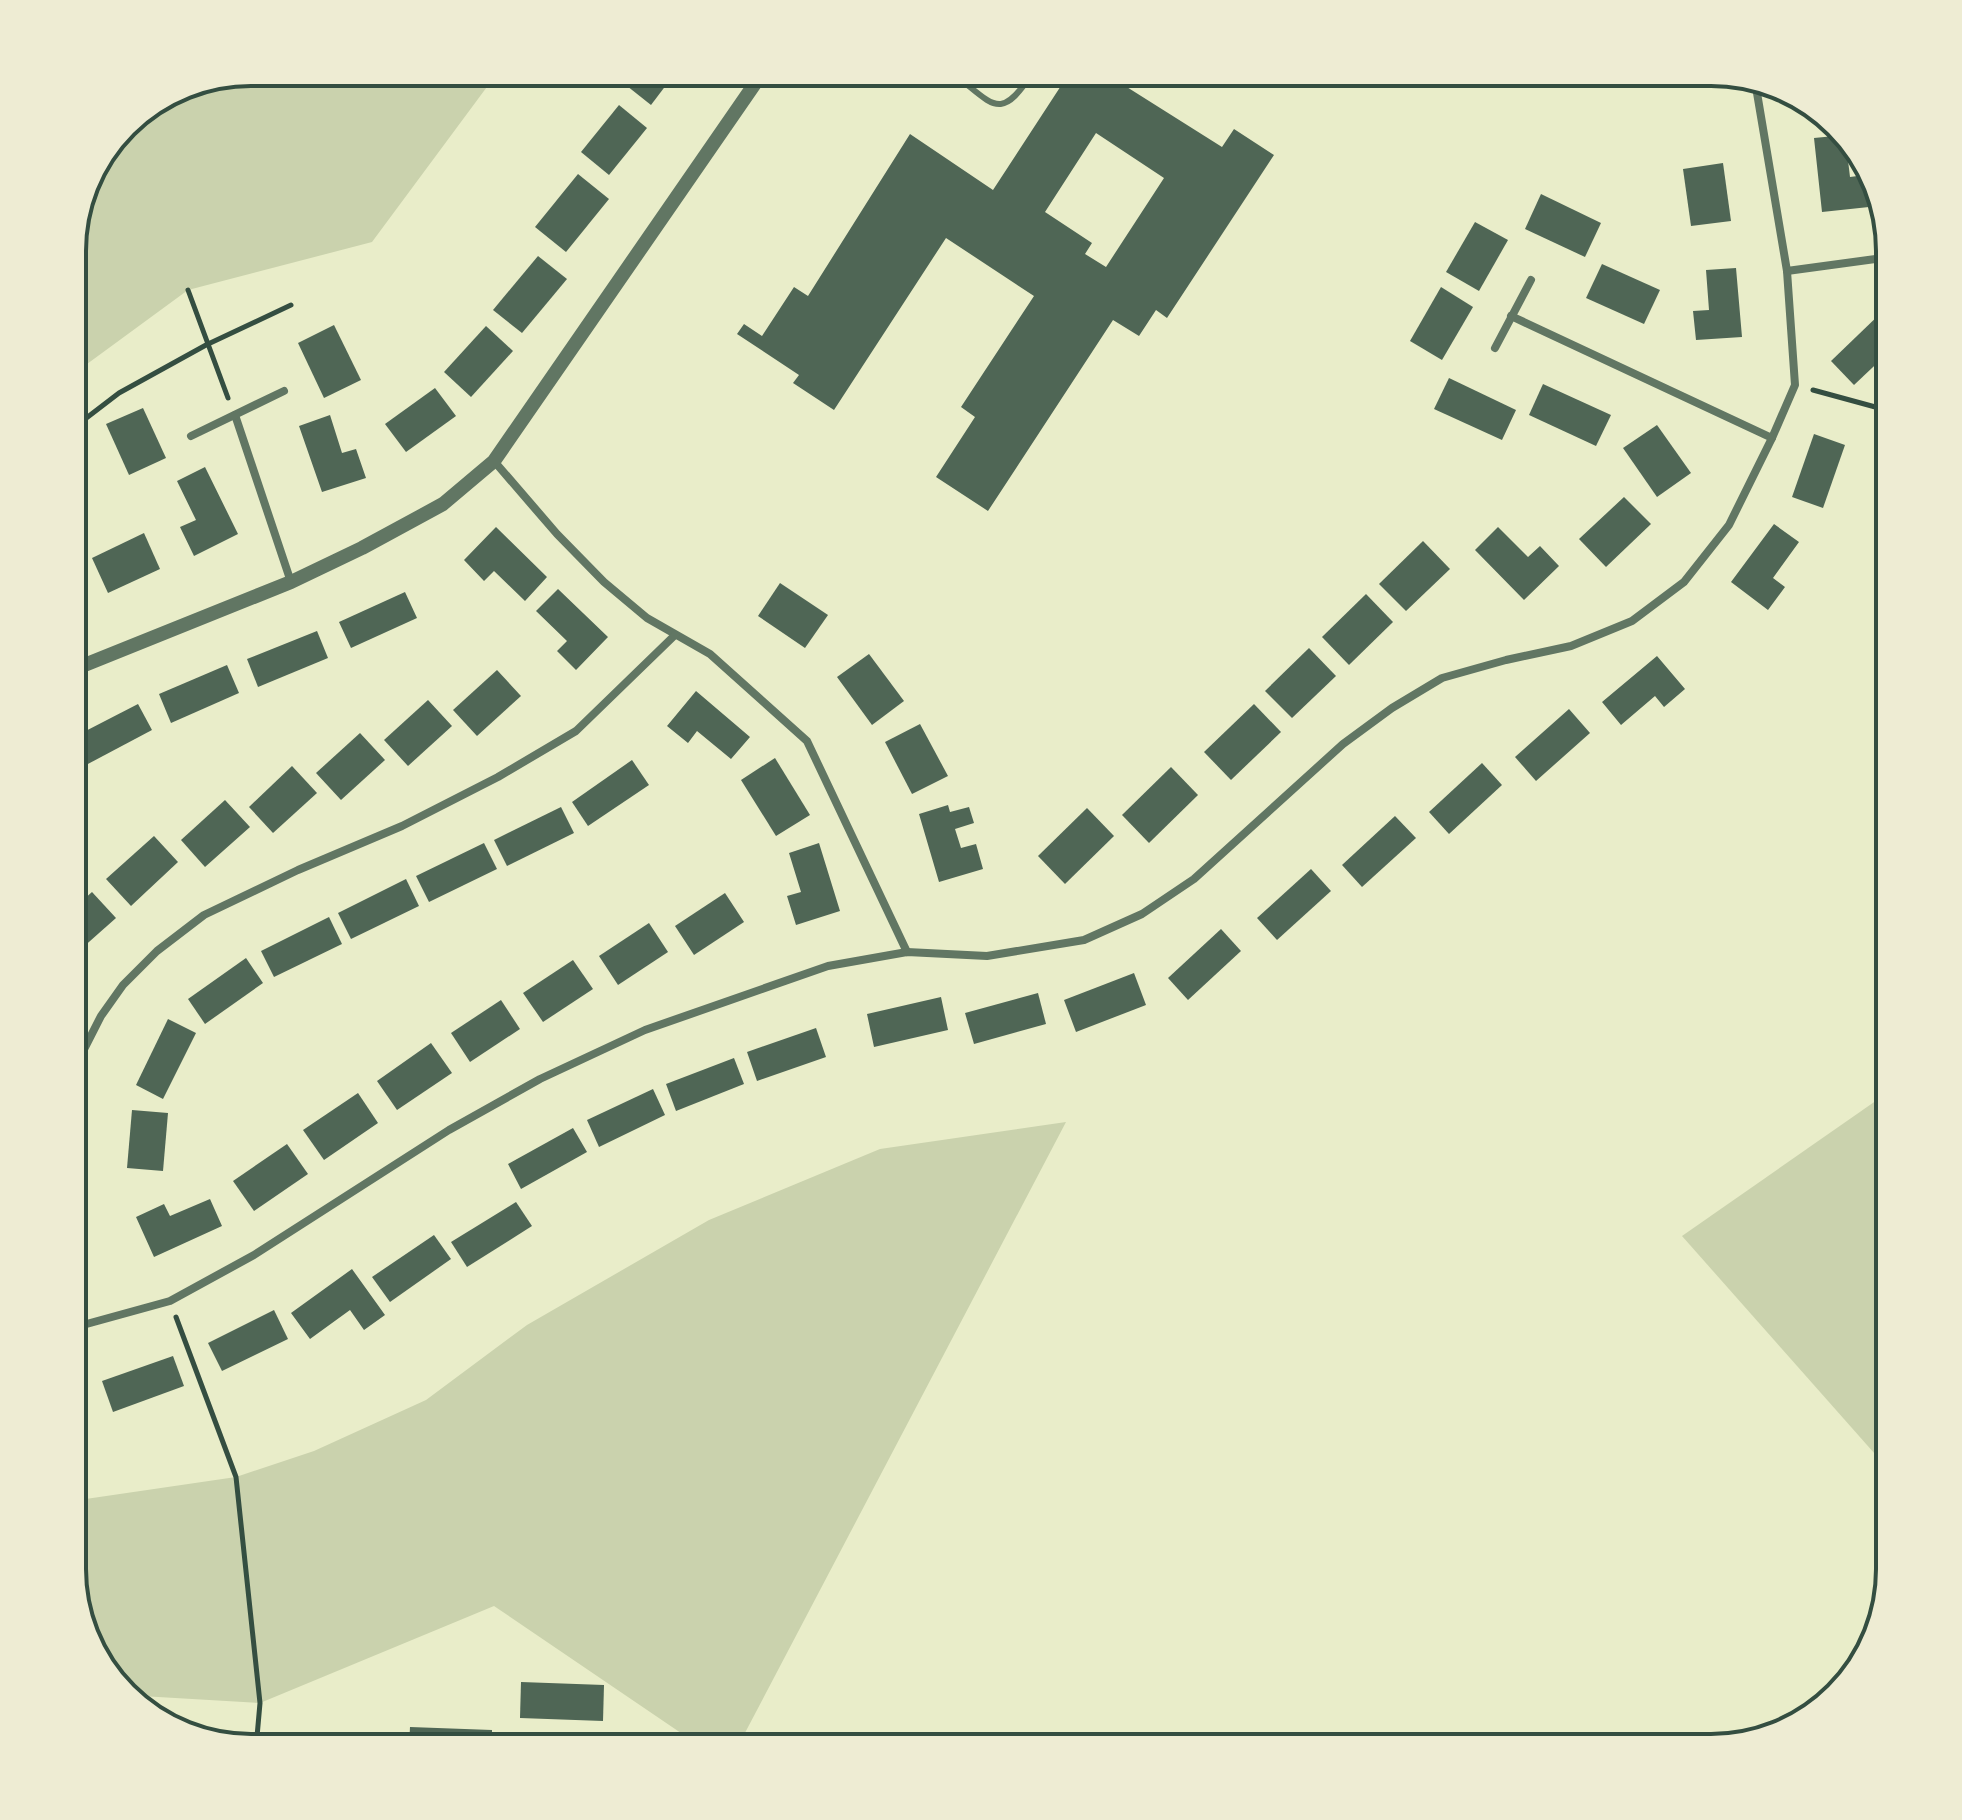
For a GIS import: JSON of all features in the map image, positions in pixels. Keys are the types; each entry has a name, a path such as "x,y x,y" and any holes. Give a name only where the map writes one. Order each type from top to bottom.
{"street":[{"path":"86,664 291,582 362,548 443,504 494,461 753,86"},
{"path":"86,1324 170,1301 254,1255 449,1130 540,1079 618,1042 702,1009 828,966 907,952 987,956 1084,940 1142,914 1194,879 1343,744 1404,700 1442,678 1571,646 1632,621 1684,582 1729,525 1795,385 1787,271 1757,93"},
{"path":"1787,271 1876,259"},
{"path":"1495,348 1531,280"},
{"path":"1511,316 1772,438"},
{"path":"191,436 284,391"},
{"path":"235,415 291,582"},
{"path":"494,461 557,534 604,582 647,618 710,654 807,741 907,952"},
{"path":"86,1045 101,1016 123,985 157,951 204,915 298,870 402,826 498,777 576,731 675,635"}],"lane":[{"path":"970,86 996,105 1007,105 1024,86"}],"path":[{"path":"188,290 206,345 235,415"},
{"path":"86,418 119,393 206,345 291,305"},
{"path":"1795,385 1876,407"},
{"path":"170,1301 236,1477 260,1703 257,1734"}],"green space":[{"path":"240,86 488,86 372,242 188,290 86,365 86,240 92,208 103,178 120,150 159,114 208,92"},
{"path":"1876,1101 1876,1455 1682,1236"},
{"path":"1066,1122 744,1734 682,1734 494,1606 260,1703 146,1696 120,1670 99,1632 89,1601 86,1499 236,1477 314,1451 426,1400 527,1325 709,1220 880,1149"}],"building":[{"path":"627,86 665,86 651,105"},
{"path":"1061,86 1125,86 1222,147 1234,129 1274,155 1167,318 1156,310 1139,336 1113,320 988,511 936,477 975,417 961,407 1034,296 946,238 834,410 793,383 799,375 737,334 744,324 762,336 794,287 808,296 910,134 993,190","holes":["1096,133 1164,178 1106,267 1085,254 1092,243 1045,212"]},
{"path":"619,105 647,128 609,175 581,152"},
{"path":"1830,136 1835,142 1848,159 1850,177 1859,178 1869,207 1822,212 1814,138"},
{"path":"1723,163 1731,221 1691,226 1683,169"},
{"path":"578,174 609,199 566,252 535,227"},
{"path":"1541,194 1601,223 1585,257 1525,229"},
{"path":"1475,222 1508,240 1479,291 1446,272"},
{"path":"538,256 567,279 522,333 493,310"},
{"path":"1602,264 1660,290 1644,324 1586,298"},
{"path":"1736,268 1742,337 1696,340 1693,311 1709,310 1706,270"},
{"path":"1441,287 1473,307 1442,360 1410,341"},
{"path":"1876,318 1876,364 1854,385 1831,361"},
{"path":"334,325 361,380 324,398 298,343"},
{"path":"486,326 513,351 471,397 444,372"},
{"path":"1449,378 1516,410 1502,440 1434,409"},
{"path":"1543,384 1611,415 1596,446 1529,415"},
{"path":"435,388 456,416 406,452 385,424"},
{"path":"143,408 166,458 129,475 106,424"},
{"path":"330,415 342,453 356,449 366,478 322,492 299,426"},
{"path":"1657,425 1691,473 1657,497 1623,448"},
{"path":"1814,434 1845,445 1823,508 1792,497"},
{"path":"205,467 238,534 194,556 180,527 196,520 177,481"},
{"path":"1624,497 1651,524 1606,567 1579,539"},
{"path":"1774,524 1799,542 1773,578 1785,587 1768,610 1731,582"},
{"path":"496,527 547,577 525,601 494,571 484,581 464,560"},
{"path":"1498,527 1528,557 1540,546 1559,566 1524,600 1475,550"},
{"path":"144,533 160,569 108,593 92,558"},
{"path":"1423,541 1450,569 1406,611 1379,584"},
{"path":"780,583 828,615 805,648 758,616"},
{"path":"558,589 608,637 576,670 557,651 567,641 536,611"},
{"path":"405,592 417,618 351,648 339,622"},
{"path":"1366,594 1393,622 1349,665 1322,637"},
{"path":"317,631 328,658 258,687 247,659"},
{"path":"1309,648 1336,676 1292,718 1265,691"},
{"path":"869,654 904,701 872,725 837,677"},
{"path":"1657,656 1685,689 1664,707 1655,696 1621,725 1602,702"},
{"path":"227,665 239,693 171,723 159,694"},
{"path":"497,670 521,696 477,736 453,710"},
{"path":"696,691 750,737 731,759 697,731 688,743 667,726"},
{"path":"428,700 452,726 408,766 384,740"},
{"path":"138,704 152,730 86,765 86,731"},
{"path":"1254,704 1281,732 1231,780 1204,752"},
{"path":"1569,709 1590,733 1536,781 1515,757"},
{"path":"920,724 948,776 912,794 885,742"},
{"path":"360,733 385,760 341,800 316,773"},
{"path":"775,758 810,815 776,836 741,780"},
{"path":"632,760 649,785 588,826 572,802"},
{"path":"1482,763 1502,785 1449,834 1429,812"},
{"path":"292,766 317,793 273,833 249,807"},
{"path":"1171,767 1198,795 1149,843 1122,815"},
{"path":"225,800 250,827 205,867 181,840"},
{"path":"948,805 950,812 969,807 974,823 955,829 961,848 976,844 983,869 939,882 919,814"},
{"path":"561,807 574,833 507,866 494,840"},
{"path":"1087,808 1114,836 1065,884 1038,856"},
{"path":"1395,816 1416,838 1362,887 1342,865"},
{"path":"154,836 178,862 131,906 106,879"},
{"path":"484,843 497,869 429,902 416,876"},
{"path":"819,843 840,911 796,925 787,896 801,892 789,853"},
{"path":"1311,869 1331,891 1277,940 1257,918"},
{"path":"406,879 419,906 351,939 338,913"},
{"path":"92,892 116,918 86,945 86,897"},
{"path":"725,893 744,922 694,955 675,926"},
{"path":"329,917 342,944 274,977 261,951"},
{"path":"649,923 668,952 618,985 599,956"},
{"path":"1221,929 1241,951 1188,1000 1168,978"},
{"path":"246,958 263,983 205,1024 188,999"},
{"path":"573,960 593,989 543,1022 523,993"},
{"path":"1134,973 1146,1005 1076,1032 1064,1000"},
{"path":"1038,993 1046,1024 974,1044 965,1013"},
{"path":"941,997 948,1030 874,1047 867,1014"},
{"path":"501,1000 520,1029 470,1062 451,1033"},
{"path":"168,1019 196,1033 163,1099 136,1085"},
{"path":"816,1028 826,1057 757,1081 747,1052"},
{"path":"431,1043 452,1073 397,1110 377,1081"},
{"path":"734,1058 744,1084 676,1111 666,1084"},
{"path":"653,1089 665,1115 599,1147 587,1120"},
{"path":"358,1093 378,1123 324,1160 303,1130"},
{"path":"132,1110 168,1113 163,1171 127,1168"},
{"path":"573,1128 587,1152 521,1189 508,1164"},
{"path":"287,1144 308,1174 254,1211 233,1181"},
{"path":"210,1199 222,1226 154,1257 136,1217 164,1204 170,1216"},
{"path":"516,1202 532,1226 467,1267 451,1242"},
{"path":"434,1235 451,1259 390,1302 372,1277"},
{"path":"352,1269 385,1315 364,1330 350,1310 310,1339 291,1313"},
{"path":"274,1310 288,1339 222,1371 208,1343"},
{"path":"173,1356 184,1386 113,1412 102,1381"},
{"path":"521,1682 604,1685 603,1721 520,1718"},
{"path":"410,1727 492,1730 492,1734 410,1734"}]}
